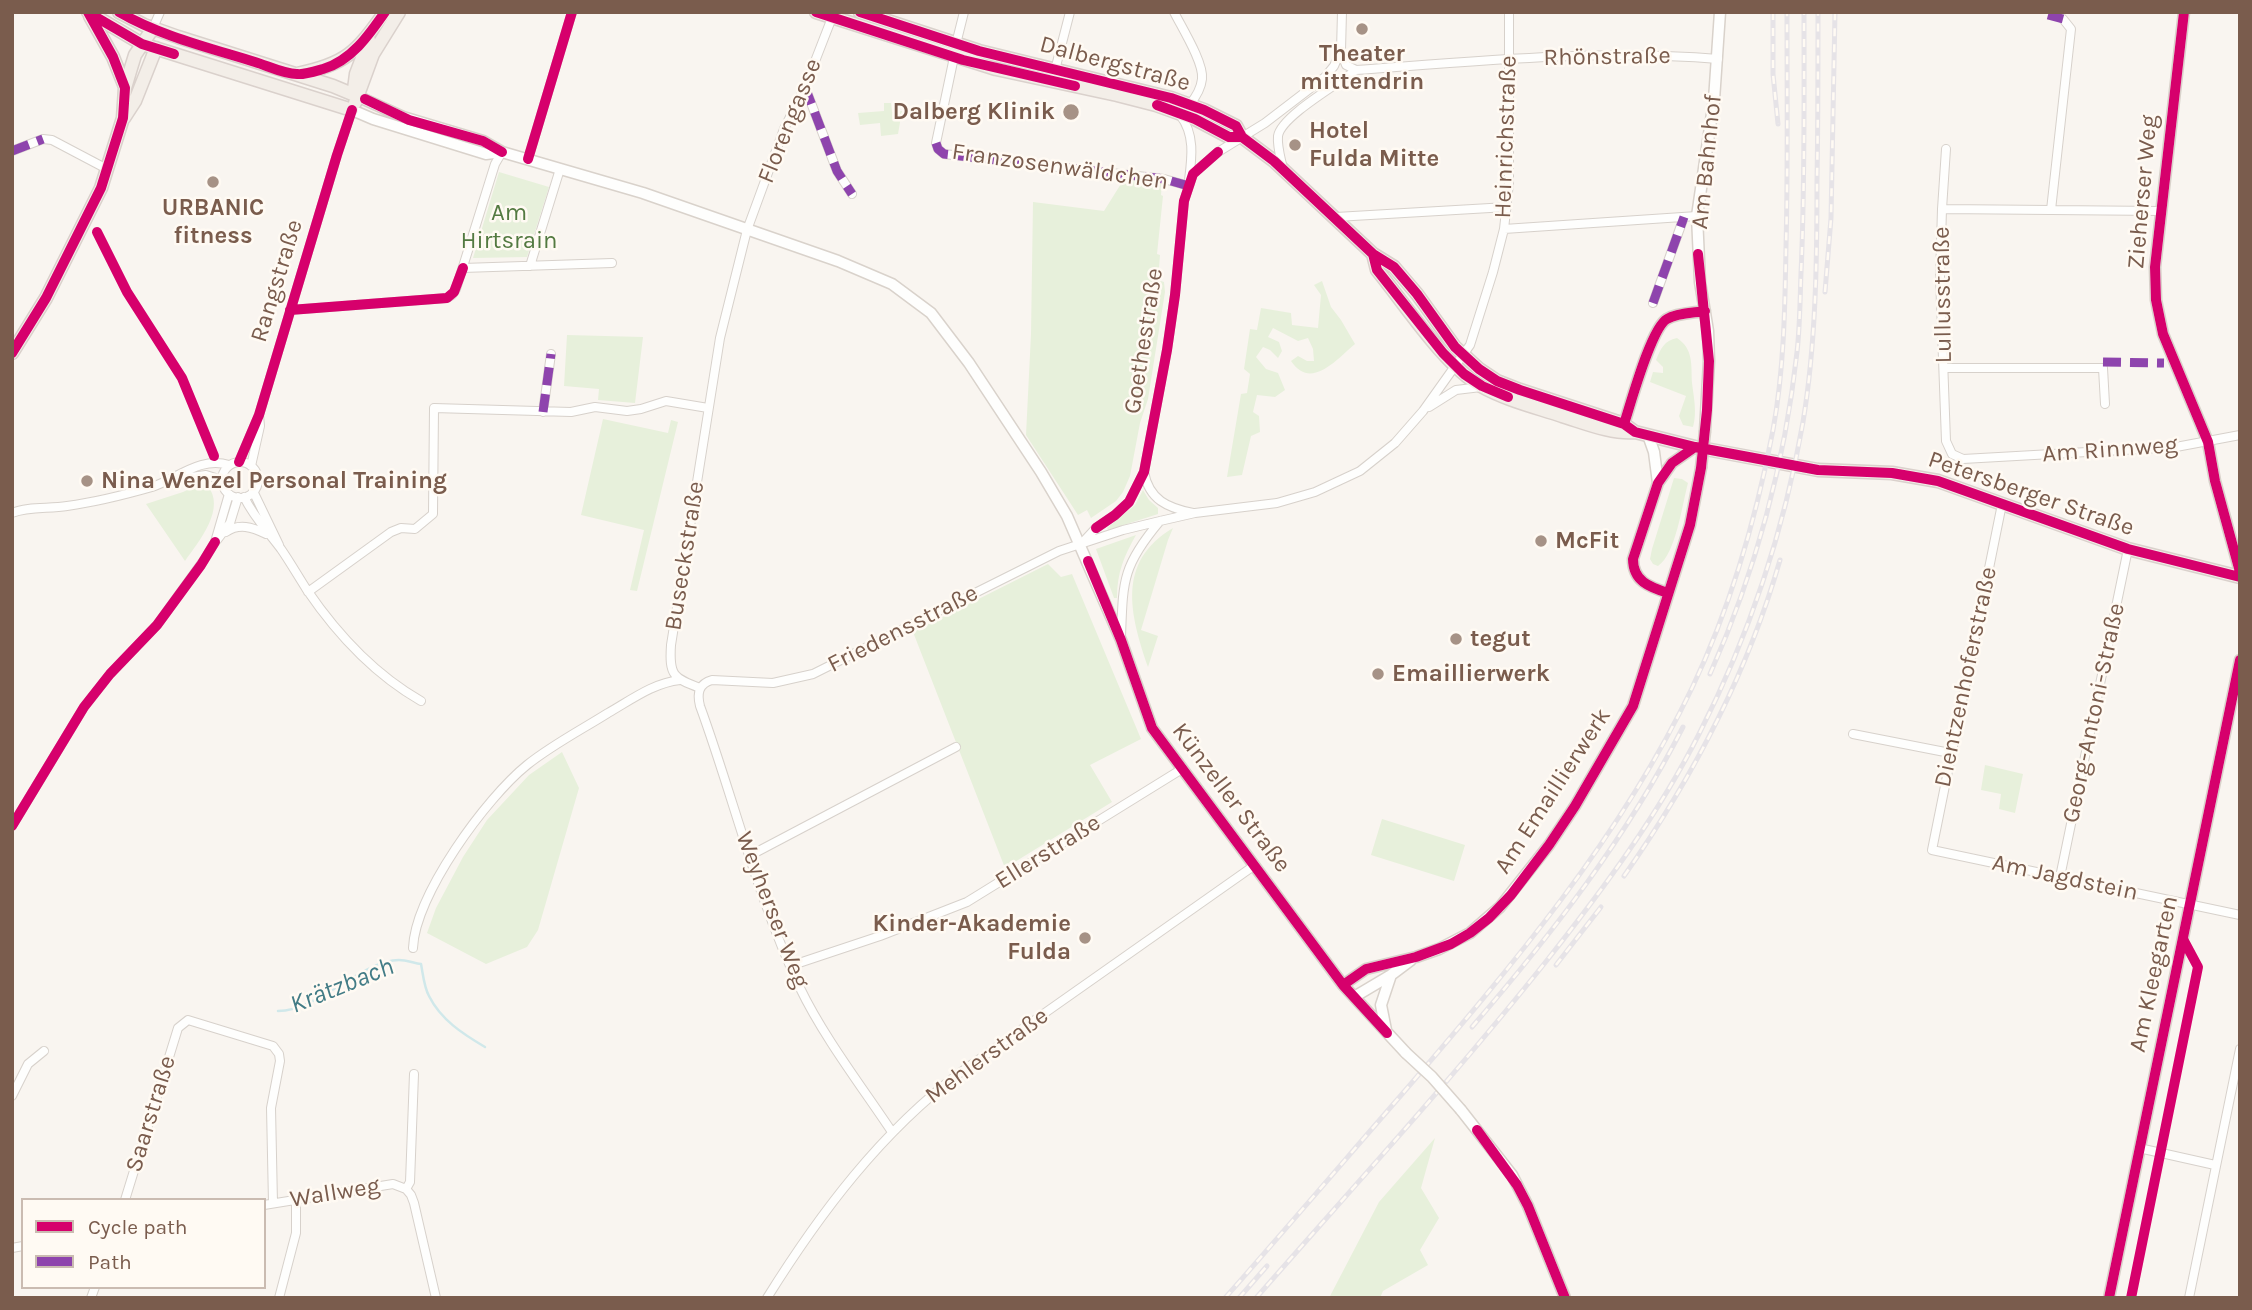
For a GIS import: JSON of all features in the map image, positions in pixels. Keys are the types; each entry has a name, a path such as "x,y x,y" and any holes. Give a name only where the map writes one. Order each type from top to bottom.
{"main road":[{"path":"88,12 142,44 350,116 373,119 486,153 502,152"},
{"path":"88,12 113,57 125,88"},
{"path":"119,12 153,28 355,95 403,117 482,141 502,152"},
{"name":"Rangstraße","path":"296,74 324,69 340,62 372,31 385,12"},
{"name":"Rangstraße","path":"350,116 355,95 373,54 398,12"},
{"name":"Dalbergstraße","path":"816,12 955,50"},
{"name":"Dalbergstraße","path":"860,12 996,69 1053,75 1145,91 1190,104 1236,126 1242,137 1229,137 1178,113 1053,75"},
{"name":"Am Bahnhof","path":"1705,312 1700,282 1697,216 1718,59 1720,12"},
{"name":"Zieherser Weg","path":"2184,12 2155,267 2159,311 2164,334 2208,442 2240,575"},
{"path":"12,353 46,298 102,188 123,118 125,88 135,55 153,28"},
{"path":"123,118 135,101 156,48 153,28"},
{"name":"Rangstraße","path":"355,95 356,74 372,31"},
{"name":"Petersberger Straße","path":"1242,137 1283,169 1373,254 1377,270 1482,386 1578,421 1620,433 1641,434 1818,470 1914,476 1938,481 2127,549 2240,575"},
{"name":"Künzeller Straße","path":"502,152 643,194 871,274 902,290 931,313 962,353 1067,516 1121,640 1152,728 1343,985 1432,1077 1512,1175 1528,1206 1565,1298"},
{"path":"1624,424 1649,349 1660,326 1672,317 1705,312"},
{"name":"Am Emaillierwerk","path":"1343,985 1366,969 1416,957 1463,937 1489,918 1511,895 1549,845 1633,706 1690,525 1701,468 1709,361 1705,312"},
{"name":"Petersberger Straße","path":"1459,361 1479,369 1507,386 1624,424 1641,434"},
{"path":"1641,434 1654,452 1658,483"},
{"path":"1668,593 1639,579 1633,565 1635,552 1658,483 1672,463 1695,447"},
{"name":"Am Kleegarten","path":"2109,1298 2240,660"},
{"name":"Am Emaillierwerk","path":"1354,997 1416,957"},
{"path":"1387,1032 1381,1005 1391,975"}],"street":[{"path":"153,28 160,12"},
{"path":"528,159 572,12"},
{"path":"955,50 964,12"},
{"path":"1053,75 1070,12"},
{"path":"1174,12 1199,65 1202,78 1196,97 1190,104"},
{"path":"1283,169 1278,136 1282,126 1356,70 1346,65 1341,50 1342,12"},
{"name":"Heinrichstraße","path":"1080,544 1195,513 1277,503 1334,485 1360,471 1381,455 1423,411 1475,335 1504,229 1510,161 1509,12"},
{"name":"Florengasse","path":"747,230 784,129 805,87 833,15"},
{"path":"2051,210 2071,29 2063,19"},
{"name":"Franzosenwäldchen","path":"955,50 936,143 944,154 1164,179 1189,186"},
{"name":"Goethestraße","path":"1080,544 1129,502 1144,472 1166,360 1184,201 1193,174 1218,152 1319,83 1334,66 1341,50"},
{"name":"Rhönstraße","path":"1356,70 1509,59 1644,54 1718,59"},
{"path":"805,87 837,171 852,194"},
{"name":"Goethestraße","path":"1178,113 1188,127 1191,138 1189,186"},
{"name":"Rangstraße","path":"239,462 259,415 350,116"},
{"path":"12,150 43,139 52,140 107,169"},
{"name":"Lullusstraße","path":"1946,442 1940,277 1947,149"},
{"path":"290,310 447,298 452,295 495,164 502,152"},
{"path":"530,266 560,169"},
{"path":"1336,217 1507,207"},
{"path":"1942,209 2160,211"},
{"path":"1504,229 1697,216"},
{"name":"Am Bahnhof","path":"1653,303 1684,217"},
{"name":"Buseckstraße","path":"680,680 670,667 671,645 719,338 747,230"},
{"path":"463,268 612,263"},
{"path":"543,412 551,355"},
{"path":"1944,368 2103,368 2105,404"},
{"name":"Heinrichstraße","path":"1423,411 1456,390 1482,386"},
{"path":"308,592 391,532 401,528 415,529 433,514 434,408 576,412 591,407 635,410 666,401 708,408"},
{"name":"Rangstraße","path":"251,466 260,426 259,415"},
{"name":"Am Rinnweg","path":"1946,442 1952,454 1963,459 2176,447 2240,435"},
{"path":"14,511 87,503 173,479 208,462 229,465 239,462 251,466 258,479 253,491 241,497 223,534"},
{"path":"229,465 222,480 224,488 229,494 241,497 279,547 308,592 353,648 380,673 421,701"},
{"path":"1144,472 1150,490 1159,502 1195,513"},
{"path":"173,479 206,475 222,480"},
{"path":"253,491 279,547"},
{"path":"215,542 229,494"},
{"name":"Dientzenhoferstraße","path":"1932,850 2002,505"},
{"path":"1121,640 1123,592 1128,568 1138,548 1160,521"},
{"path":"12,826 84,707 110,674 158,625 215,542 229,529 239,526 268,535"},
{"name":"Friedensstraße","path":"700,688 707,682 717,680 773,683 813,674 1059,551 1080,544"},
{"name":"Georg-Antoni-Straße","path":"2060,877 2127,549"},
{"path":"413,948 419,918 446,866 479,817 515,776 547,750 655,685 680,680 700,688"},
{"name":"Weyherser Weg","path":"700,688 699,706 718,756 749,856 790,966 812,1011 892,1132"},
{"path":"1853,734 1950,753"},
{"path":"749,856 956,747"},
{"name":"Ellerstraße","path":"790,966 880,936 967,902 1182,769"},
{"name":"Am Jagdstein","path":"1932,850 2240,915"},
{"name":"Mehlerstraße","path":"767,1298 816,1224 849,1181 915,1109 953,1078 1255,865"},
{"name":"Saarstraße","path":"126,1198 178,1028 188,1020 273,1045 279,1054 271,1108 269,1204"},
{"path":"2189,1298 2240,1049"},
{"path":"12,1096 29,1064 44,1051"},
{"path":"414,1074 410,1182 406,1189 414,1203 436,1298"},
{"path":"2139,1149 2215,1165"},
{"name":"Wallweg","path":"269,1204 393,1184 406,1189"},
{"path":"279,1298 296,1233 296,1199"}],"green space":[{"path":"884,103 891,103 892,112 902,111 898,134 881,136 880,123 860,125 858,113 884,111"},
{"name":"Am Hirtsrain","path":"499,172 549,187 527,257 473,258"},
{"path":"1124,179 1162,183 1157,254 1160,255 1158,280 1164,282 1165,292 1148,399 1140,423 1130,476 1116,501 1091,518 1087,510 1078,515 1026,435 1033,202 1104,211"},
{"path":"1322,281 1331,307 1355,344 1324,369 1307,373 1291,361 1298,356 1314,361 1308,338 1298,341 1273,328 1268,337 1279,342 1282,351 1278,358 1263,347 1256,357 1266,369 1278,373 1285,390 1275,397 1257,395 1253,412 1259,416 1260,432 1251,436 1242,475 1227,477 1241,394 1247,393 1250,374 1244,369 1250,329 1257,330 1261,308 1291,313 1292,325 1318,328 1321,295 1314,285"},
{"path":"567,335 643,337 635,403 598,400 599,389 564,386"},
{"path":"1677,338 1686,347 1690,358 1695,411 1693,427 1683,425 1679,416 1686,396 1650,382 1653,372 1663,373 1663,367 1656,360 1661,349 1666,343"},
{"path":"603,419 668,433 671,420 678,422 637,591 630,590 644,530 581,515"},
{"path":"1674,478 1688,483 1674,540 1658,566 1650,559"},
{"path":"200,484 207,485 212,494 213,514 185,561 146,504"},
{"path":"1143,490 1158,508 1158,514 1108,530 1107,528 1135,505"},
{"path":"1173,528 1141,630 1158,636 1148,667 1133,609 1135,573 1155,542"},
{"path":"1136,535 1122,565 1117,598 1114,598 1096,549"},
{"path":"1048,564 1061,577 1072,574 1141,739 1090,765 1112,802 1005,868 913,632"},
{"path":"562,752 579,788 538,930 527,947 486,964 427,933 436,908 463,857 487,820 529,775"},
{"path":"1985,765 2023,774 2015,813 1999,809 2001,794 1981,790"},
{"path":"1382,819 1465,845 1454,881 1371,855"},
{"path":"1435,1138 1421,1188 1439,1218 1420,1250 1428,1265 1383,1291 1380,1298 1329,1298 1379,1202"}],"waterway":[{"name":"Krätzbach","path":"278,1011 309,1003 370,968 385,962 404,960 421,964 427,992 434,1005 446,1019 485,1047"}],"railway":[{"path":"1773,12 1773,74 1778,124"},
{"path":"1225,1298 1443,1046 1561,900 1632,797 1663,744 1706,657 1741,562 1777,407 1785,293 1787,12"},
{"path":"1710,674 1741,597 1766,516 1792,393 1799,332 1802,240 1804,12"},
{"path":"1256,1298 1477,1046 1589,905 1666,793 1699,734 1734,659 1763,582 1786,503 1807,392 1816,272 1818,12"},
{"path":"1825,292 1831,218 1835,12"},
{"path":"1624,876 1695,764 1715,725 1751,644 1780,560"},
{"path":"1472,1027 1531,956 1613,846 1683,727"},
{"path":"1556,965 1601,907"},
{"path":"1239,1298 1267,1266"}],"marked path":[{"path":"2048,15 2063,19"},
{"path":"805,87 837,171 852,194"},
{"path":"12,151 43,139"},
{"path":"936,143 944,154 1164,179 1189,186"},
{"path":"1653,303 1684,217"},
{"path":"543,412 551,354"},
{"path":"2103,362 2164,363"}],"cycle path":[{"path":"12,353 46,298 101,188 123,118 125,88 113,57 88,12"},
{"path":"119,12 186,41 292,74 310,73 342,60 366,38 385,12"},
{"path":"528,159 572,12"},
{"path":"816,12 963,60 1075,86"},
{"path":"860,12 979,51 1171,98 1236,126 1242,137 1274,161 1373,254 1394,267 1455,347 1497,381 1624,424 1635,432 1695,447 1818,470 1892,473 1938,481 2128,549 2240,577"},
{"path":"2184,12 2155,267 2156,300 2163,334 2208,442 2215,481 2240,572"},
{"path":"89,13 142,44 174,54"},
{"path":"365,99 409,120 483,141 502,152"},
{"path":"1157,105 1195,119 1229,137 1242,137"},
{"path":"239,462 259,415 352,110"},
{"path":"1096,528 1129,502 1144,472 1167,350 1184,201 1193,174 1218,152"},
{"path":"97,232 127,292 182,378 214,456"},
{"path":"1373,254 1377,270 1443,353 1464,374 1482,386 1508,397"},
{"path":"1343,985 1366,969 1416,957 1451,944 1489,918 1511,895 1549,845 1633,706 1690,525 1701,468 1709,361 1698,254"},
{"path":"290,310 447,298 454,292 463,268"},
{"path":"1624,424 1648,351 1661,325 1675,316 1705,311"},
{"path":"1668,593 1643,582 1636,573 1633,559 1658,483 1672,463 1695,447"},
{"path":"12,826 84,707 110,674 157,625 215,542"},
{"path":"1088,561 1121,640 1152,728 1343,985 1387,1033"},
{"path":"2109,1298 2240,660"},
{"path":"2131,1298 2198,967 2183,939"},
{"path":"1477,1130 1517,1185 1565,1298"}],"place":[{"name":"Theater mittendrin","path":"1362,29"},
{"name":"Dalberg Klinik","path":"1071,112"},
{"name":"Hotel Fulda Mitte","path":"1295,145"},
{"name":"URBANIC fitness","path":"213,182"},
{"name":"Nina Wenzel Personal Training","path":"87,481"},
{"name":"McFit","path":"1541,541"},
{"name":"tegut","path":"1456,639"},
{"name":"Emaillierwerk","path":"1378,674"},
{"name":"Kinder-Akademie Fulda","path":"1085,938"}]}
